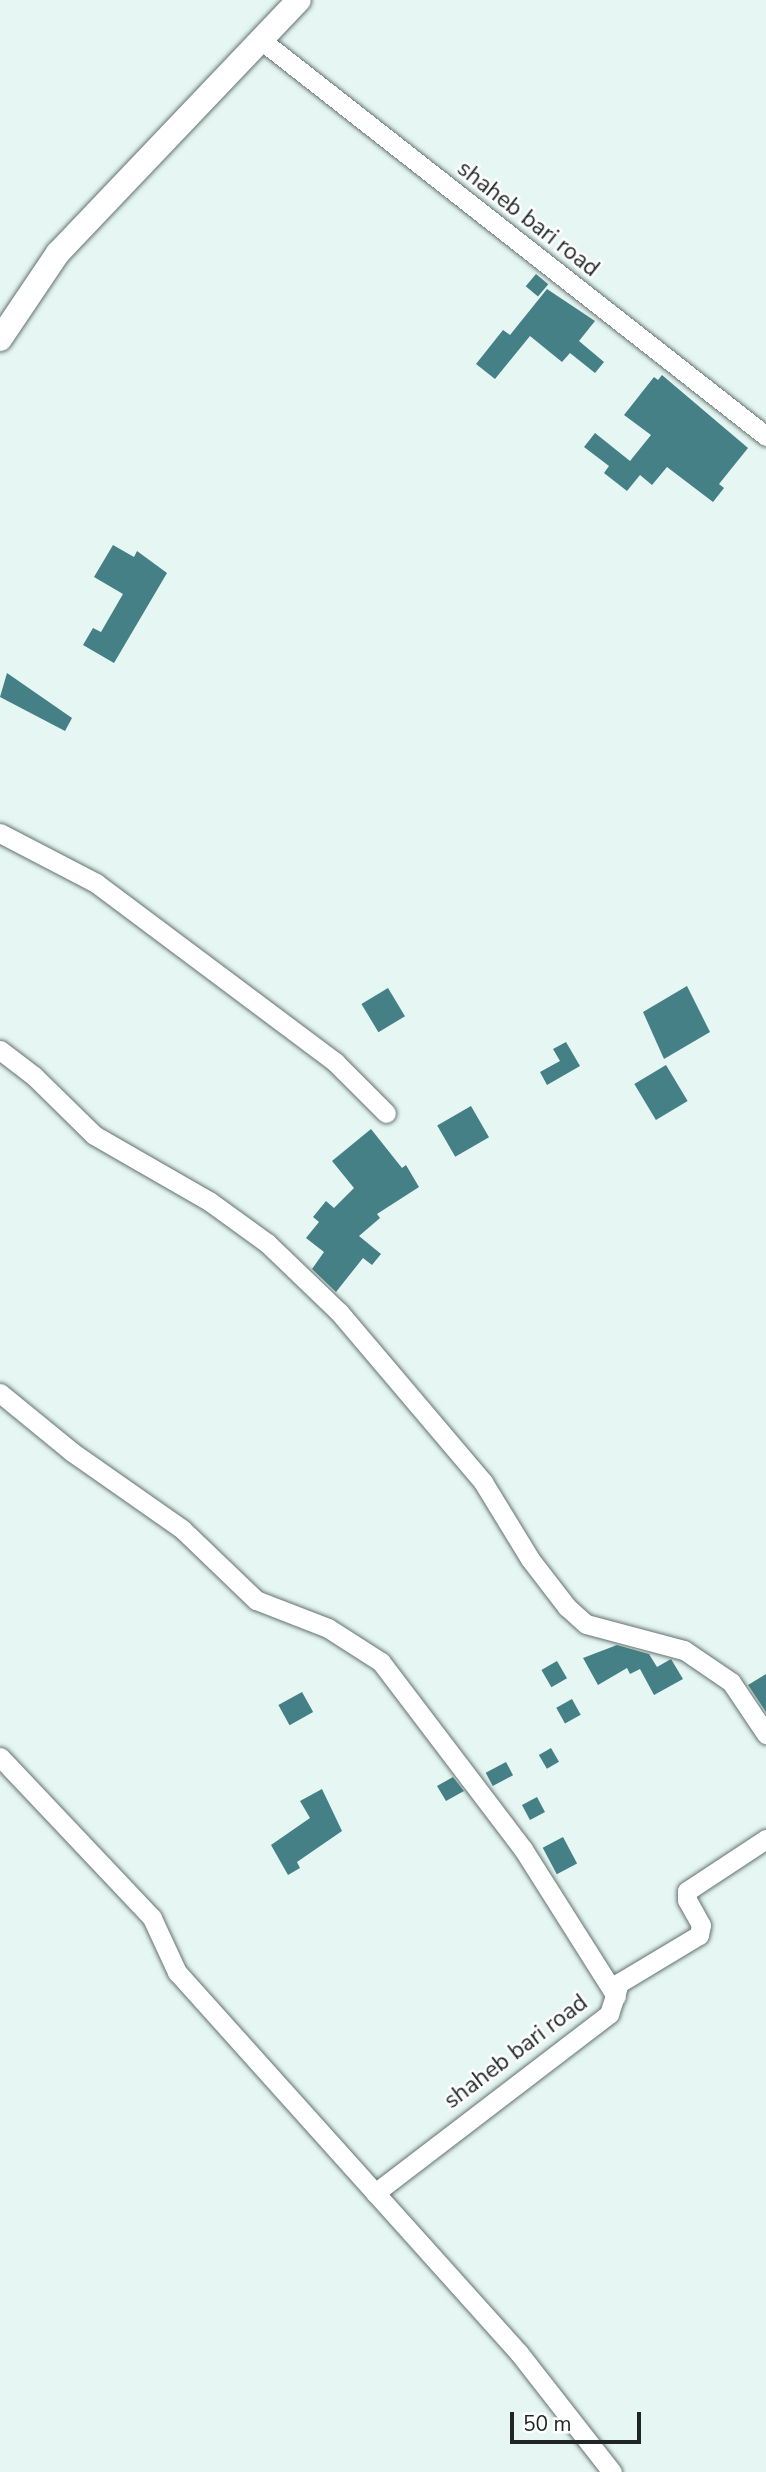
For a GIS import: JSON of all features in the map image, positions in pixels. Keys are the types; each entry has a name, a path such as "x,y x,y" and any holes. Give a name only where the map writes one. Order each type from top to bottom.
{"street":[{"path":"0,339 58,253 299,0"},
{"name":"shaheb bari road","path":"261,40 766,436"},
{"path":"0,833 96,883 335,1062 386,1113"},
{"path":"0,1050 94,1135 209,1201 267,1243 339,1312 483,1482 530,1559 567,1607 586,1624 684,1650 731,1682 766,1734"},
{"path":"0,1393 72,1452 182,1529 256,1600 328,1628 381,1662 523,1849 616,1996"},
{"path":"0,1757 152,1918 177,1972 519,2353 612,2472"},
{"name":"shaheb bari road","path":"375,2193 609,2014 619,1983 699,1935 701,1925 687,1900 687,1891 766,1839"}],"building":[{"path":"536,274 548,284 538,297 526,286"},
{"path":"547,289 595,321 579,341 604,362 595,373 570,353 562,362 530,336 495,379 476,364 503,330 510,335"},
{"path":"662,375 748,448 719,484 724,488 713,502 667,467 652,485 640,475 627,491 604,473 609,466 584,447 595,433 630,461 651,435 624,415 654,377 658,380"},
{"path":"113,545 134,557 137,551 167,573 114,663 83,645 93,628 101,632 123,594 94,577"},
{"path":"7,673 72,718 65,731 0,697"},
{"path":"687,986 710,1032 664,1059 643,1012"},
{"path":"388,988 405,1016 378,1032 361,1004"},
{"path":"566,1042 580,1066 547,1085 540,1072 560,1061 553,1049"},
{"path":"666,1065 688,1101 656,1120 634,1084"},
{"path":"471,1106 489,1137 455,1157 437,1126"},
{"path":"371,1129 402,1168 406,1165 419,1187 377,1214 380,1218 359,1236 381,1254 372,1265 363,1258 336,1292 312,1269 324,1252 306,1238 319,1222 313,1217 326,1201 334,1208 354,1188 332,1161"},
{"path":"617,1645 649,1654 657,1667 671,1659 683,1679 654,1695 640,1669 630,1674 627,1668 598,1685 583,1658"},
{"path":"557,1661 567,1678 551,1687 541,1670"},
{"path":"766,1674 766,1712 748,1685"},
{"path":"302,1692 313,1712 290,1725 278,1705"},
{"path":"572,1699 581,1715 565,1723 556,1708"},
{"path":"551,1748 559,1762 547,1769 539,1755"},
{"path":"506,1762 513,1775 493,1786 486,1773"},
{"path":"453,1777 464,1791 446,1801 437,1786"},
{"path":"322,1789 342,1831 297,1862 300,1868 288,1875 271,1845 310,1818 300,1801"},
{"path":"537,1797 545,1812 530,1820 522,1805"},
{"path":"563,1837 577,1863 557,1874 543,1848"}]}
